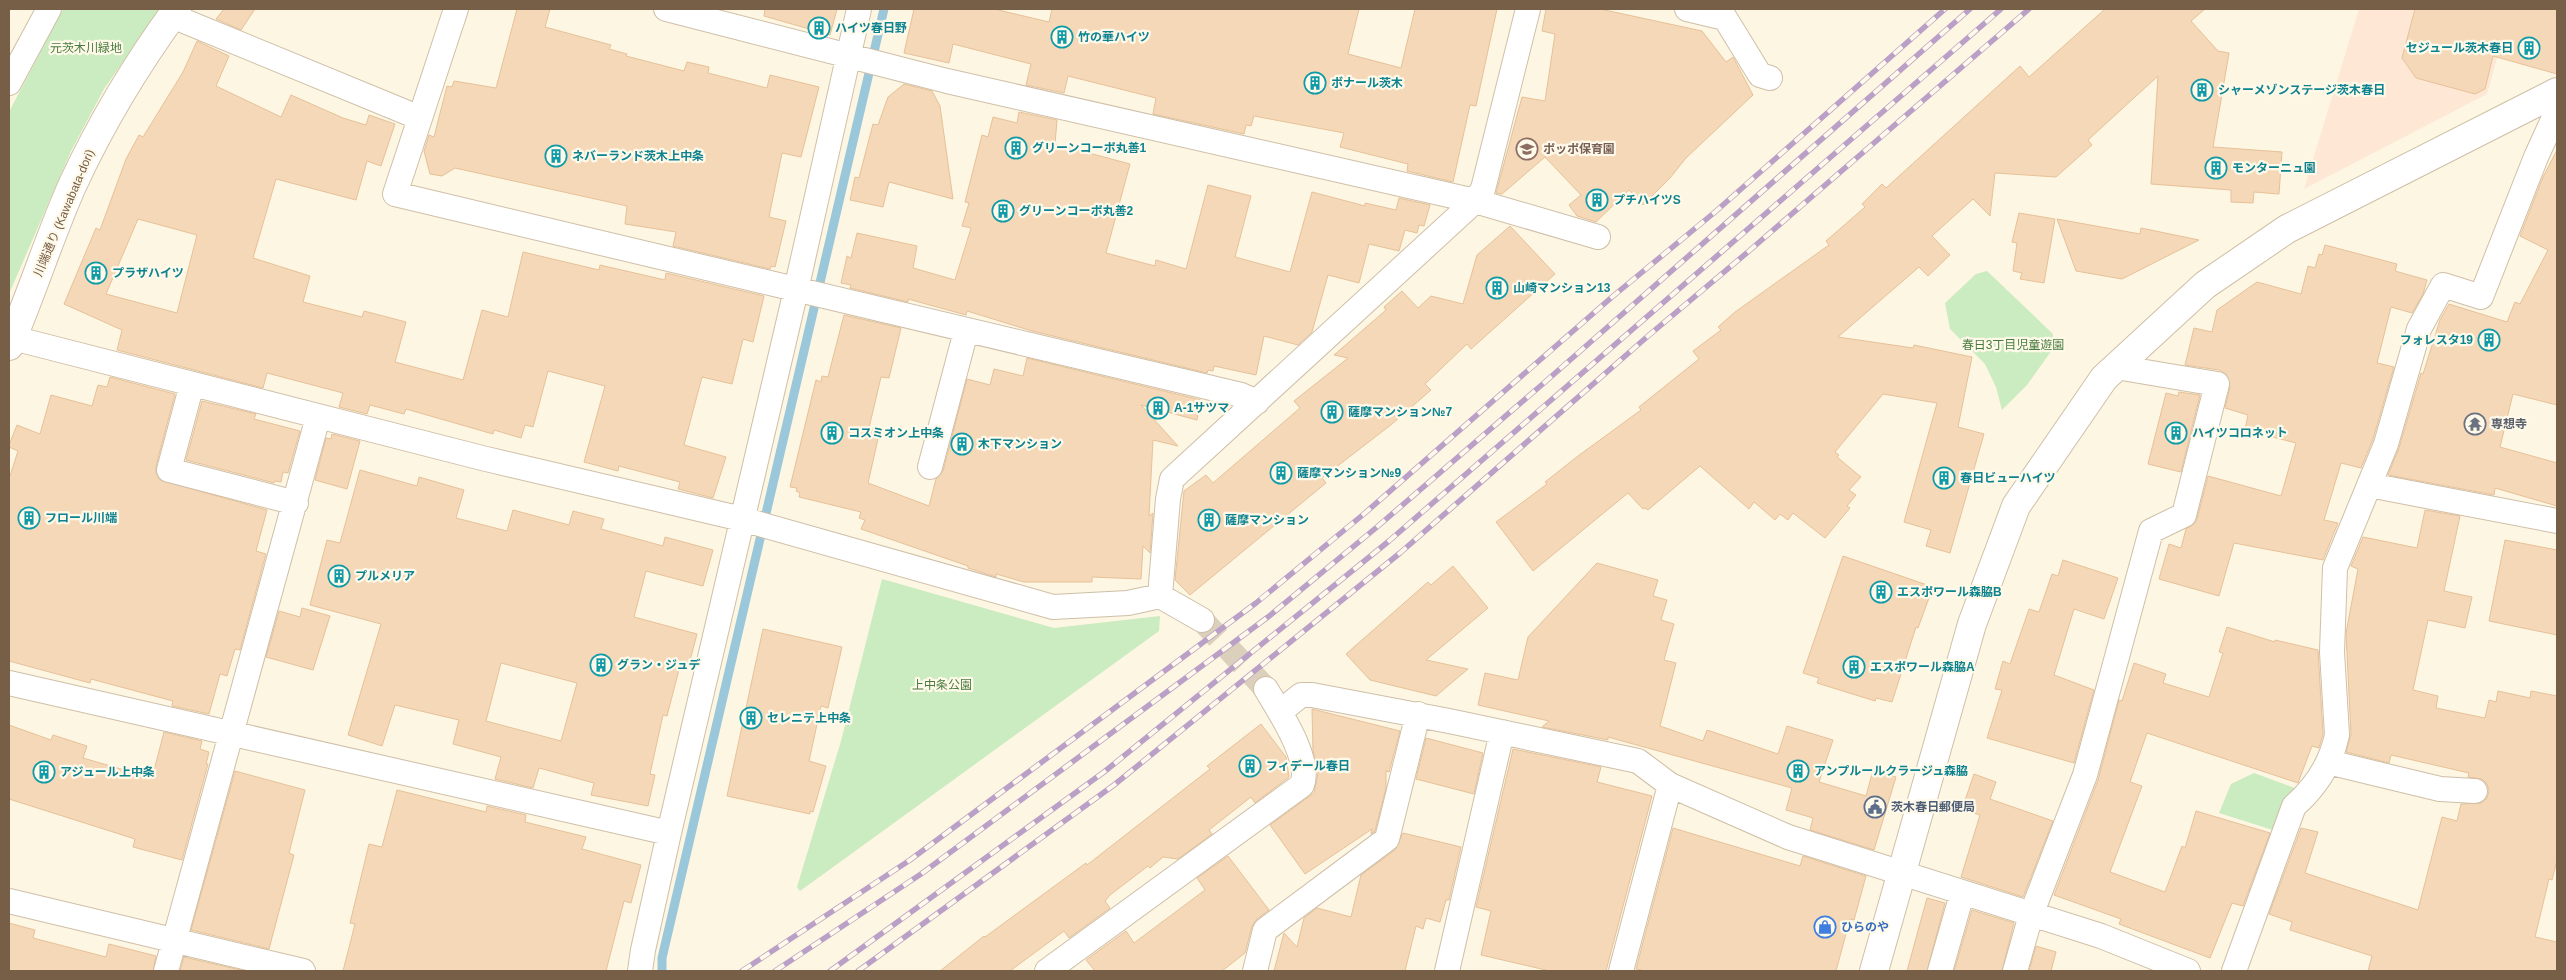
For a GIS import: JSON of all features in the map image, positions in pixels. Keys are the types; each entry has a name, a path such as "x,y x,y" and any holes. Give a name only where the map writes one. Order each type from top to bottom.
{"street":[{"path":"9,83 49,9"},
{"path":"456,9 395,194 1241,395 1258,402"},
{"path":"666,9 864,60 1475,201 1598,237"},
{"path":"640,971 642,950 669,833 746,520 810,293 864,60 859,9"},
{"path":"1160,596 1168,499 1172,479 1475,201 1483,190 1528,9"},
{"path":"1687,9 1725,18 1760,75 1770,78"},
{"path":"174,12 420,118"},
{"name":"川端通り (Kawabata-dori)","path":"10,340 72,187 100,130 139,62 174,12"},
{"path":"1874,971 1900,873 1972,624 2016,506 2099,385 2205,285 2287,229 2557,92"},
{"path":"2234,971 2294,806 2306,796 2328,762 2337,735 2332,652 2335,568 2386,444 2419,329 2444,285 2481,297 2536,157 2557,111"},
{"path":"930,467 966,331"},
{"path":"10,340 318,417 746,520 1053,607 1128,602 1160,596 1202,620"},
{"path":"2015,971 2031,915 2085,775 2151,531 2184,515 2217,384 2116,367"},
{"path":"192,384 169,470 296,503"},
{"path":"166,971 296,503 318,417"},
{"path":"2369,485 2557,521"},
{"path":"9,683 669,833"},
{"path":"1047,971 1302,784 1304,765 1280,712 1266,689"},
{"path":"1280,712 1301,695 1418,714 1638,761 1670,785 1788,837 1962,894 2101,936 2188,971"},
{"path":"1256,971 1265,930 1387,839 1418,714"},
{"path":"1447,971 1502,732"},
{"path":"2328,762 2440,789 2475,791"},
{"path":"1621,971 1670,785"},
{"path":"1940,971 1962,894"},
{"path":"9,901 303,971"}],"shaded area":[{"path":"2359,9 2511,9 2487,94 2304,189"}],"green space":[{"name":"元茨木川緑地","path":"63,9 160,9 104,89 71,151 9,294 9,112"},
{"name":"春日3丁目児童遊園","path":"1987,271 2053,334 2052,350 2027,385 2002,410 1996,387 1985,364 1950,329 1945,303 1976,274"},
{"name":"上中条公園","path":"882,579 1054,628 1160,616 1159,631 800,891 797,887 841,741"},
{"path":"2254,773 2300,790 2276,831 2219,813 2231,784"}],"building":[{"path":"224,9 255,9 241,30 216,19"},
{"path":"517,9 550,9 545,27 611,45 609,49 627,54 626,56 684,71 687,62 709,67 708,73 767,88 770,75 819,87 801,157 782,153 769,217 786,221 775,267 771,266 770,269 673,246 676,232 625,224 627,206 455,168 442,176 430,174 424,151 429,135 434,137 447,86 452,87 454,81 496,88"},
{"name":"ハイツ春日野","path":"765,9 837,9 830,35 764,16"},
{"path":"914,9 994,9 1049,22 1052,9 1359,9 1348,54 1401,68 1415,9 1497,9 1476,106 1470,105 1453,182 1407,171 1408,164 1340,147 1344,133 1254,116 1251,126 1246,125 1244,134 1153,114 1156,98 1068,76 1064,93 1026,85 1031,64 953,44 949,63 904,53"},
{"path":"1546,9 1600,9 1702,31 1726,62 1733,57 1753,95 1686,158 1670,178 1643,205 1629,190 1596,222 1577,216 1569,205 1581,195 1545,157 1502,194 1496,193 1522,97 1545,101 1555,34 1542,31"},
{"path":"2105,9 2205,9 2191,21 2218,51 2229,53 2213,147 2282,152 2279,194 2254,192 2253,203 2231,202 2231,190 2151,184 2158,76 2088,140 2092,145 2056,177 1995,173 1990,216 1973,199 1932,236 1950,255 1928,276 1919,267 1838,337 1913,348 1914,345 1972,357 1958,427 1984,434 1950,553 1926,546 1931,530 1904,522 1937,403 1883,394 1835,452 1839,455 1837,457 1861,477 1849,490 1856,495 1847,506 1850,508 1825,538 1793,513 1788,520 1780,514 1775,520 1754,502 1749,509 1700,466 1648,510 1643,509 1628,493 1533,571 1496,522 1547,484 1545,482 1578,456 1641,410 1639,407 1699,359 1693,351 1721,330 1718,327 1735,312 1829,245 1826,241 1865,207 1862,204 1882,184 1886,188 2020,66 2029,77"},
{"path":"2415,9 2557,9 2557,74 2493,56 2485,89 2475,94 2416,78 2402,58"},
{"path":"197,41 229,56 216,86 281,117 291,95 343,118 366,125 369,115 395,124 381,166 367,161 356,200 276,179 253,258 310,276 303,302 362,317 364,311 406,322 395,362 463,380 482,310 508,317 523,252 599,270 600,265 665,280 666,273 764,296 753,342 743,339 732,384 702,377 684,445 726,457 713,498 678,489 680,482 619,466 618,471 584,462 605,386 548,371 533,427 525,425 521,438 494,430 493,434 406,409 404,414 370,405 367,414 339,407 343,393 267,373 263,388 117,350 122,330 64,304 96,228 100,230 126,159 139,135 143,137 183,72","holes":["138,219 197,235 177,313 106,294"]},
{"path":"904,84 932,91 940,106 953,199 889,182 883,207 850,200 855,177 859,178 873,124 878,125 888,97"},
{"path":"1019,112 1057,120 1055,144 1130,164 1106,253 1155,266 1156,260 1186,269 1208,185 1251,196 1235,257 1290,272 1312,192 1365,206 1365,203 1396,210 1399,198 1430,205 1424,226 1419,225 1417,233 1405,230 1399,251 1369,244 1359,283 1328,275 1312,332 1298,345 1264,336 1256,375 1214,366 1213,371 1208,370 1207,373 1032,331 967,311 966,315 908,299 908,302 850,288 851,285 841,283 847,256 851,258 857,233 917,246 913,268 955,280 971,228 962,226 969,203 965,202 982,135 988,137 993,117 1017,123"},
{"path":"2557,150 2557,405 2513,394 2500,447 2557,463 2557,506 2495,488 2494,495 2388,475 2399,448 2421,373 2423,374 2440,320 2449,304 2507,322 2515,302 2520,304 2548,250 2520,236 2543,177"},
{"path":"2019,213 2055,219 2044,283 2020,279 2022,273 2013,271 2017,243 2012,242"},
{"path":"2057,219 2140,234 2141,228 2199,240 2122,279 2076,271"},
{"path":"1510,226 1555,274 1471,349 1467,344 1425,384 1431,390 1392,424 1322,478 1326,483 1190,595 1175,580 1184,491 1206,475 1213,483 1300,408 1294,401 1348,358 1334,355 1386,310 1384,307 1402,291 1418,308 1431,296 1463,304 1477,255"},
{"path":"2325,245 2397,264 2395,271 2427,280 2423,294 2412,313 2391,307 2377,363 2394,367 2373,439 2361,468 2341,463 2324,520 2338,523 2323,560 2234,543 2219,596 2159,579 2169,544 2181,548 2186,529 2194,524 2197,519 2208,476 2281,496 2296,443 2245,430 2248,415 2225,408 2230,387 2226,374 2219,370 2185,365 2194,328 2212,332 2217,310 2257,282 2301,294 2308,266 2315,268 2319,254 2322,255"},
{"path":"844,315 901,328 889,378 881,377 869,428 880,430 868,483 929,506 936,479 943,471 967,379 990,385 994,369 1023,376 1027,358 1201,400 1197,420 1141,405 1178,446 1153,440 1149,516 1153,513 1150,553 1143,546 1141,579 1092,577 1092,582 1024,582 996,574 996,577 861,529 865,520 859,518 861,512 799,497 800,493 796,491 797,488 790,487 816,380 821,382 822,376 828,377"},
{"path":"110,377 175,394 156,466 156,474 160,480 267,510 256,551 266,554 240,650 235,649 227,676 220,674 209,714 172,706 173,701 91,679 90,683 9,661 9,479 18,451 9,447 9,445 17,425 40,434 51,395 92,406 98,385 107,387"},
{"name":"ハイツコロネット","path":"2179,392 2200,395 2181,472 2148,464 2166,393 2178,396"},
{"path":"202,401 256,414 254,419 300,431 288,473 283,472 281,482 275,481 274,483 186,460"},
{"path":"332,434 360,441 347,489 315,480 326,438 331,439"},
{"path":"360,470 417,486 419,477 464,490 456,518 507,531 513,510 569,525 573,511 604,519 601,529 663,546 665,537 713,550 703,586 646,571 634,617 697,634 688,668 680,666 667,716 663,715 650,774 655,775 648,806 591,795 594,783 539,768 533,788 495,779 501,757 453,744 459,720 395,705 382,746 348,735 381,624 310,605 327,540 340,543","holes":["501,663 577,683 561,741 486,721"]},
{"path":"2425,510 2460,516 2444,591 2472,597 2465,628 2428,620 2413,690 2438,696 2436,708 2485,718 2489,700 2496,702 2498,691 2530,698 2531,691 2557,696 2557,860 2552,880 2549,879 2535,937 2557,942 2557,971 2368,971 2372,956 2290,930 2292,922 2269,914 2301,828 2318,832 2305,873 2418,910 2442,817 2457,821 2461,804 2481,803 2487,798 2489,791 2487,784 2482,779 2468,777 2469,773 2391,755 2389,763 2346,752 2351,734 2346,633 2358,569 2351,566 2363,537 2417,548"},
{"path":"2505,540 2557,550 2557,635 2489,621"},
{"path":"1843,556 1933,587 1918,628 1916,627 1892,702 1876,698 1875,701 1817,683 1819,678 1803,673"},
{"path":"2063,560 2118,578 2104,619 2074,609 2054,675 2094,690 2074,763 1987,738 2002,690 1995,689 2003,661 2010,664 2029,609 2039,612 2052,574 2058,576"},
{"path":"1597,563 1658,580 1653,596 1667,600 1661,620 1674,624 1664,660 1676,663 1660,726 1703,741 1707,730 1778,754 1787,726 1833,740 1819,782 1866,796 1873,770 1896,777 1874,850 1810,830 1813,818 1786,810 1792,788 1608,737 1608,740 1542,727 1549,721 1478,705 1485,673 1518,680 1528,637"},
{"path":"1453,566 1488,608 1426,660 1468,669 1436,696 1370,680 1346,654 1428,582 1431,585"},
{"path":"302,608 330,616 313,670 266,657 279,611 300,617"},
{"path":"2227,627 2275,642 2275,640 2318,650 2323,734 2319,748 2312,746 2298,783 2147,733 2130,782 2142,786 2110,872 2165,892 2182,846 2185,848 2196,811 2270,833 2243,906 2232,903 2210,958 2119,924 2121,919 2054,895 2098,780 2119,700 2122,701 2134,663 2166,674 2163,683 2209,697 2223,653 2219,652"},
{"name":"セレニテ上中条","path":"763,629 842,647 828,708 821,706 809,761 826,766 813,812 810,811 810,814 727,796"},
{"path":"1312,709 1400,731 1389,772 1386,771 1386,788 1375,831 1371,834 1372,829 1305,874 1270,825 1314,793 1318,773 1313,750"},
{"path":"1261,724 1286,757 1289,777 1255,803 1251,797 1209,830 1212,834 1178,859 1163,857 1150,868 1148,866 1110,895 1105,901 1110,908 1069,938 1064,931 1010,971 940,971 984,936 1086,863 1087,865 1210,769 1207,766"},
{"path":"9,725 51,740 53,735 87,746 83,758 152,778 164,732 202,741 200,749 209,752 206,764 208,764 182,860 133,847 135,839 9,799"},
{"path":"1426,738 1483,753 1474,794 1416,779"},
{"path":"1513,749 1601,767 1597,782 1652,796 1606,971 1550,971 1481,955 1491,911 1476,907"},
{"path":"235,771 305,790 289,853 294,855 269,949 191,930"},
{"path":"1974,774 1996,782 1990,799 2053,821 2023,897 1961,877 1980,815 1962,809"},
{"path":"397,790 486,812 487,806 526,815 525,822 586,837 582,849 641,865 631,903 624,901 606,971 343,971 355,924 350,923 369,844 382,847"},
{"path":"1673,828 1800,866 1803,856 1866,876 1854,920 1850,919 1836,971 1646,971 1636,969"},
{"path":"1403,833 1461,847 1449,900 1446,900 1440,922 1426,918 1423,929 1416,926 1405,971 1274,971 1284,933 1297,947 1304,918 1317,908 1351,917 1361,875 1395,850"},
{"path":"1228,856 1269,910 1257,919 1252,926 1245,953 1222,971 1095,971 1086,960 1126,931 1134,943 1205,890 1197,878"},
{"path":"1927,898 1945,903 1927,971 1907,971"},
{"path":"1972,910 2014,923 2002,971 1954,971"},
{"path":"9,923 35,930 33,938 106,957 109,944 156,956 153,971 9,971"},
{"path":"2036,946 2056,952 2051,971 2029,971"},
{"path":"184,957 245,971 180,971"}],"waterway":[{"path":"662,971 662,958 884,9"}],"tunnel":[{"path":"1202,620 1266,689"}],"railway":[{"path":"742,971 910,860 1256,603 1365,513 1612,297 1715,212 1945,9"},
{"path":"775,971 921,874 1268,617 1377,527 1545,382 1970,9"},
{"path":"830,971 1104,772 1389,541 2001,9"},
{"path":"858,971 1114,785 1400,553 1648,336 2029,9"}],"place":[{"name":"ハイツ春日野","path":"819,28"},
{"name":"竹の華ハイツ","path":"1062,37"},
{"name":"セジュール茨木春日","path":"2529,48"},
{"name":"ボナール茨木","path":"1315,83"},
{"name":"シャーメゾンステージ茨木春日","path":"2202,90"},
{"name":"グリーンコーポ丸善1","path":"1016,148"},
{"name":"ポッポ保育園","path":"1527,149"},
{"name":"ネバーランド茨木上中条","path":"556,156"},
{"name":"モンターニュ園","path":"2216,168"},
{"name":"プチハイツS","path":"1597,200"},
{"name":"グリーンコーポ丸善2","path":"1003,211"},
{"name":"プラザハイツ","path":"96,273"},
{"name":"山崎マンション13","path":"1497,288"},
{"name":"フォレスタ19","path":"2489,340"},
{"name":"A-1サツマ","path":"1158,408"},
{"name":"薩摩マンション№7","path":"1332,412"},
{"name":"専想寺","path":"2475,424"},
{"name":"コスミオン上中条","path":"832,433"},
{"name":"ハイツコロネット","path":"2176,433"},
{"name":"木下マンション","path":"962,444"},
{"name":"薩摩マンション№9","path":"1281,473"},
{"name":"春日ビューハイツ","path":"1944,478"},
{"name":"フロール川端","path":"29,518"},
{"name":"薩摩マンション","path":"1209,520"},
{"name":"プルメリア","path":"339,576"},
{"name":"エスポワール森脇B","path":"1881,592"},
{"name":"グラン・ジュデ","path":"601,665"},
{"name":"エスポワール森脇A","path":"1854,667"},
{"name":"セレニテ上中条","path":"751,718"},
{"name":"フィデール春日","path":"1250,766"},
{"name":"アンプルールクラージュ森脇","path":"1798,771"},
{"name":"アジュール上中条","path":"44,772"},
{"name":"茨木春日郵便局","path":"1875,807"},
{"name":"ひらのや","path":"1825,927"}]}
